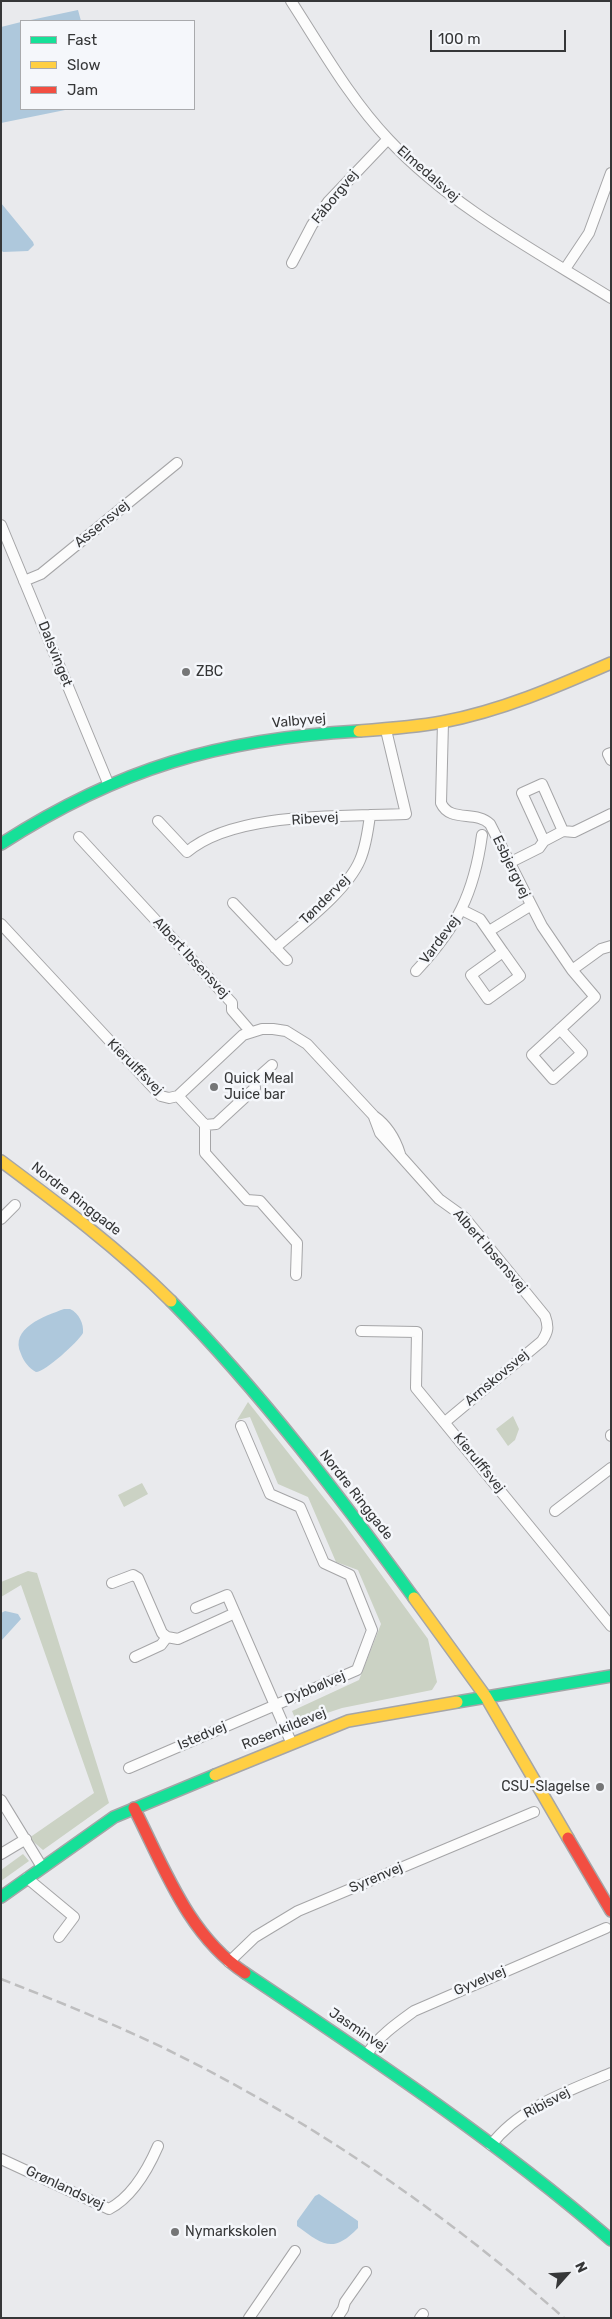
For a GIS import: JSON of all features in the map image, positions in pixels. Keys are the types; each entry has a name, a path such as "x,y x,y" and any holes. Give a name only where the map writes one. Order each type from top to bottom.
{"street":[{"name":"Elmedalsvej","path":"291,1 345,85 388,139 416,167 451,196 482,218 611,298"},
{"name":"Fåborgvej","path":"292,263 312,225 328,202 388,139"},
{"path":"565,269 589,233 611,173"},
{"name":"Assensvej","path":"24,581 42,574 177,463"},
{"name":"Dalsvinget","path":"1,525 108,783"},
{"name":"Valbyvej","path":"1,844 42,817 108,783 168,762 217,748 289,736 386,730 443,722 513,703 611,663"},
{"name":"Esbjergvej","path":"443,722 441,803 443,808 448,813 487,821 493,828 530,906 572,970 595,997 560,1029"},
{"name":"Ribevej","path":"158,821 187,852 208,837 253,825 309,818 406,814 386,730"},
{"path":"611,753 608,754 611,760"},
{"path":"544,841 522,793 542,784 563,831"},
{"path":"509,863 539,848 544,841 563,831 574,832 611,814"},
{"name":"Tøndervej","path":"276,948 349,878 359,862 366,842 370,816"},
{"name":"Vardevej","path":"416,971 436,950 462,910 478,863 482,835"},
{"name":"Albert Ibsensvej","path":"79,837 232,1003 232,1010 250,1032 273,1029 286,1031 307,1044 374,1116 380,1132 439,1199 464,1216 545,1316 549,1325 547,1333"},
{"path":"233,903 287,960"},
{"path":"489,931 530,906"},
{"name":"Vardevej","path":"462,910 480,919 520,976 488,999 471,975 503,952"},
{"name":"Kierulffsvej","path":"1,924 161,1096 169,1098 178,1096 206,1125"},
{"path":"572,970 601,949 610,947"},
{"path":"560,1029 582,1053 554,1079 532,1055 560,1029"},
{"path":"178,1096 250,1032"},
{"path":"272,1065 254,1081 255,1088 216,1124 206,1125 205,1153 248,1200 260,1201 297,1243 296,1275"},
{"name":"Nordre Ringgade","path":"1,1161 95,1232 148,1279 205,1336 266,1406 359,1522 486,1697 611,1911"},
{"path":"1,1219 15,1205"},
{"name":"Kierulffsvej","path":"361,1331 417,1332 416,1388 611,1626"},
{"name":"Arnskovsvej","path":"445,1422 542,1341 547,1333"},
{"name":"Dybbølvej","path":"240,1426 270,1494 300,1507 324,1563 350,1575 372,1630 358,1670 275,1705"},
{"path":"555,1511 611,1468"},
{"path":"112,1583 133,1574 138,1578 162,1633 167,1637 178,1639 235,1613"},
{"path":"196,1608 227,1595 291,1742"},
{"path":"135,1657 161,1645 167,1637"},
{"name":"Rosenkildevej","path":"1,1897 98,1826 134,1808 291,1742 348,1721 611,1676"},
{"name":"Istedvej","path":"129,1768 275,1705"},
{"path":"1,1800 42,1867"},
{"name":"Jasminvej","path":"134,1808 190,1917 206,1940 229,1962 367,2054 565,2200 609,2236"},
{"name":"Syrenvej","path":"229,1962 255,1937 298,1911 534,1812"},
{"path":"1,1854 26,1840"},
{"path":"27,1878 74,1917 59,1937"},
{"name":"Gyvelvej","path":"367,2054 374,2044 393,2026 414,2011 606,1928"},
{"name":"Ribisvej","path":"491,2145 497,2137 533,2109 611,2073"},
{"name":"Grønlandsvej","path":"1,2159 109,2209 128,2195 151,2161 158,2146"},
{"path":"249,2318 295,2251"},
{"path":"337,2318 345,2302 366,2272"}],"shaded area":[{"path":"248,1402 343,1522 428,1639 437,1682 432,1690 342,1708 297,1723 292,1711 359,1680 381,1624 358,1570 336,1562 308,1497 278,1484 250,1417 237,1420"},
{"path":"513,1416 519,1429 515,1440 508,1446 496,1429"},
{"path":"142,1483 148,1494 124,1507 118,1495"},
{"path":"28,1571 37,1573 109,1803 43,1850 29,1838 94,1793 21,1585 1,1597 1,1582"},
{"path":"23,1854 29,1861 1,1881 1,1870"}],"water":[{"path":"78,10 81,20 31,20"},
{"path":"20,22 20,110 65,110 1,123 1,27"},
{"path":"1,203 33,242 34,245 28,251 3,252 1,250"},
{"path":"64,1309 70,1309 78,1316 82,1323 83,1333 61,1356 36,1372 27,1365 22,1357 19,1345 20,1337 31,1324"},
{"path":"5,1611 18,1614 21,1619 1,1641 1,1613"},
{"path":"319,2194 358,2221 358,2228 342,2241 335,2244 321,2242 297,2226 297,2221 315,2196"}],"railway":[{"path":"1,1979 148,2040 274,2107 325,2138 424,2205 472,2241 564,2318"}],"traffic: fast":[{"path":"1,844 87,795 129,777 172,762 216,750 261,741 359,731"},
{"path":"171,1301 268,1408 357,1521 414,1598"},
{"path":"457,1702 611,1676"},
{"path":"1,1897 114,1817 215,1775"},
{"path":"245,1973 386,2068 478,2134 611,2240"}],"traffic: slow":[{"path":"359,731 432,724 486,712 549,689 611,663"},
{"path":"1,1161 110,1245 171,1301"},
{"path":"414,1598 486,1697 568,1838"},
{"path":"215,1775 348,1721 457,1702"}],"traffic: jam":[{"path":"134,1808 167,1876 193,1920 225,1957 245,1973"},
{"path":"568,1838 611,1911"}],"place":[{"name":"ZBC","path":"186,672"},
{"name":"Quick Meal Juice bar","path":"214,1087"},
{"name":"CSU-Slagelse","path":"600,1787"},
{"name":"Nymarkskolen","path":"175,2232"}]}
